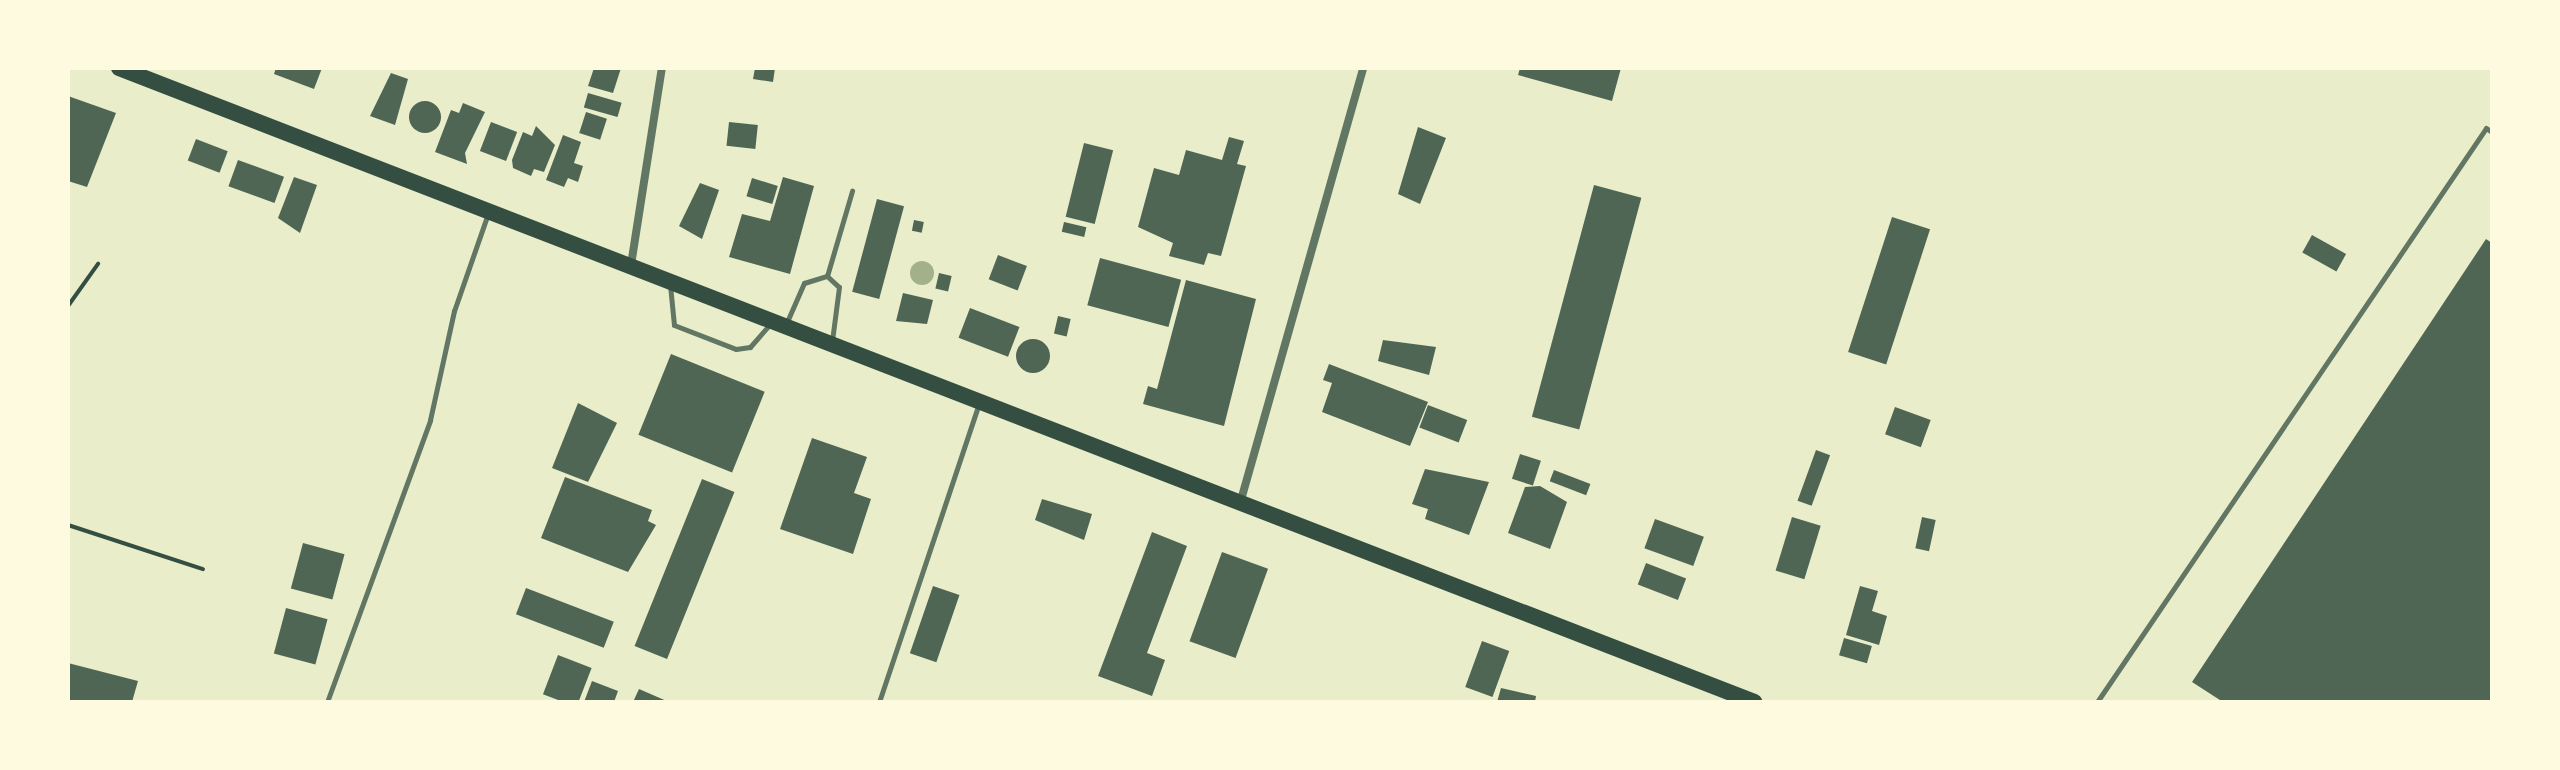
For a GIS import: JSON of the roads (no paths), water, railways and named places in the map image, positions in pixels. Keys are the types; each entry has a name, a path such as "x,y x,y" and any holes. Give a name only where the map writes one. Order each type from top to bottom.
{"main road":[{"path":"119,68 1241,500 1754,702"}],"street":[{"path":"631,265 662,68"},
{"path":"1241,500 1363,68"}],"lane":[{"path":"2097,702 2486,128 2492,132"},
{"path":"827,276 852,191"},
{"path":"327,702 430,420 454,311 489,211"},
{"path":"670,280 674,325 736,349 750,347 779,323 804,283 827,276"},
{"path":"827,276 839,287 832,343"},
{"path":"879,702 980,401"}]}
